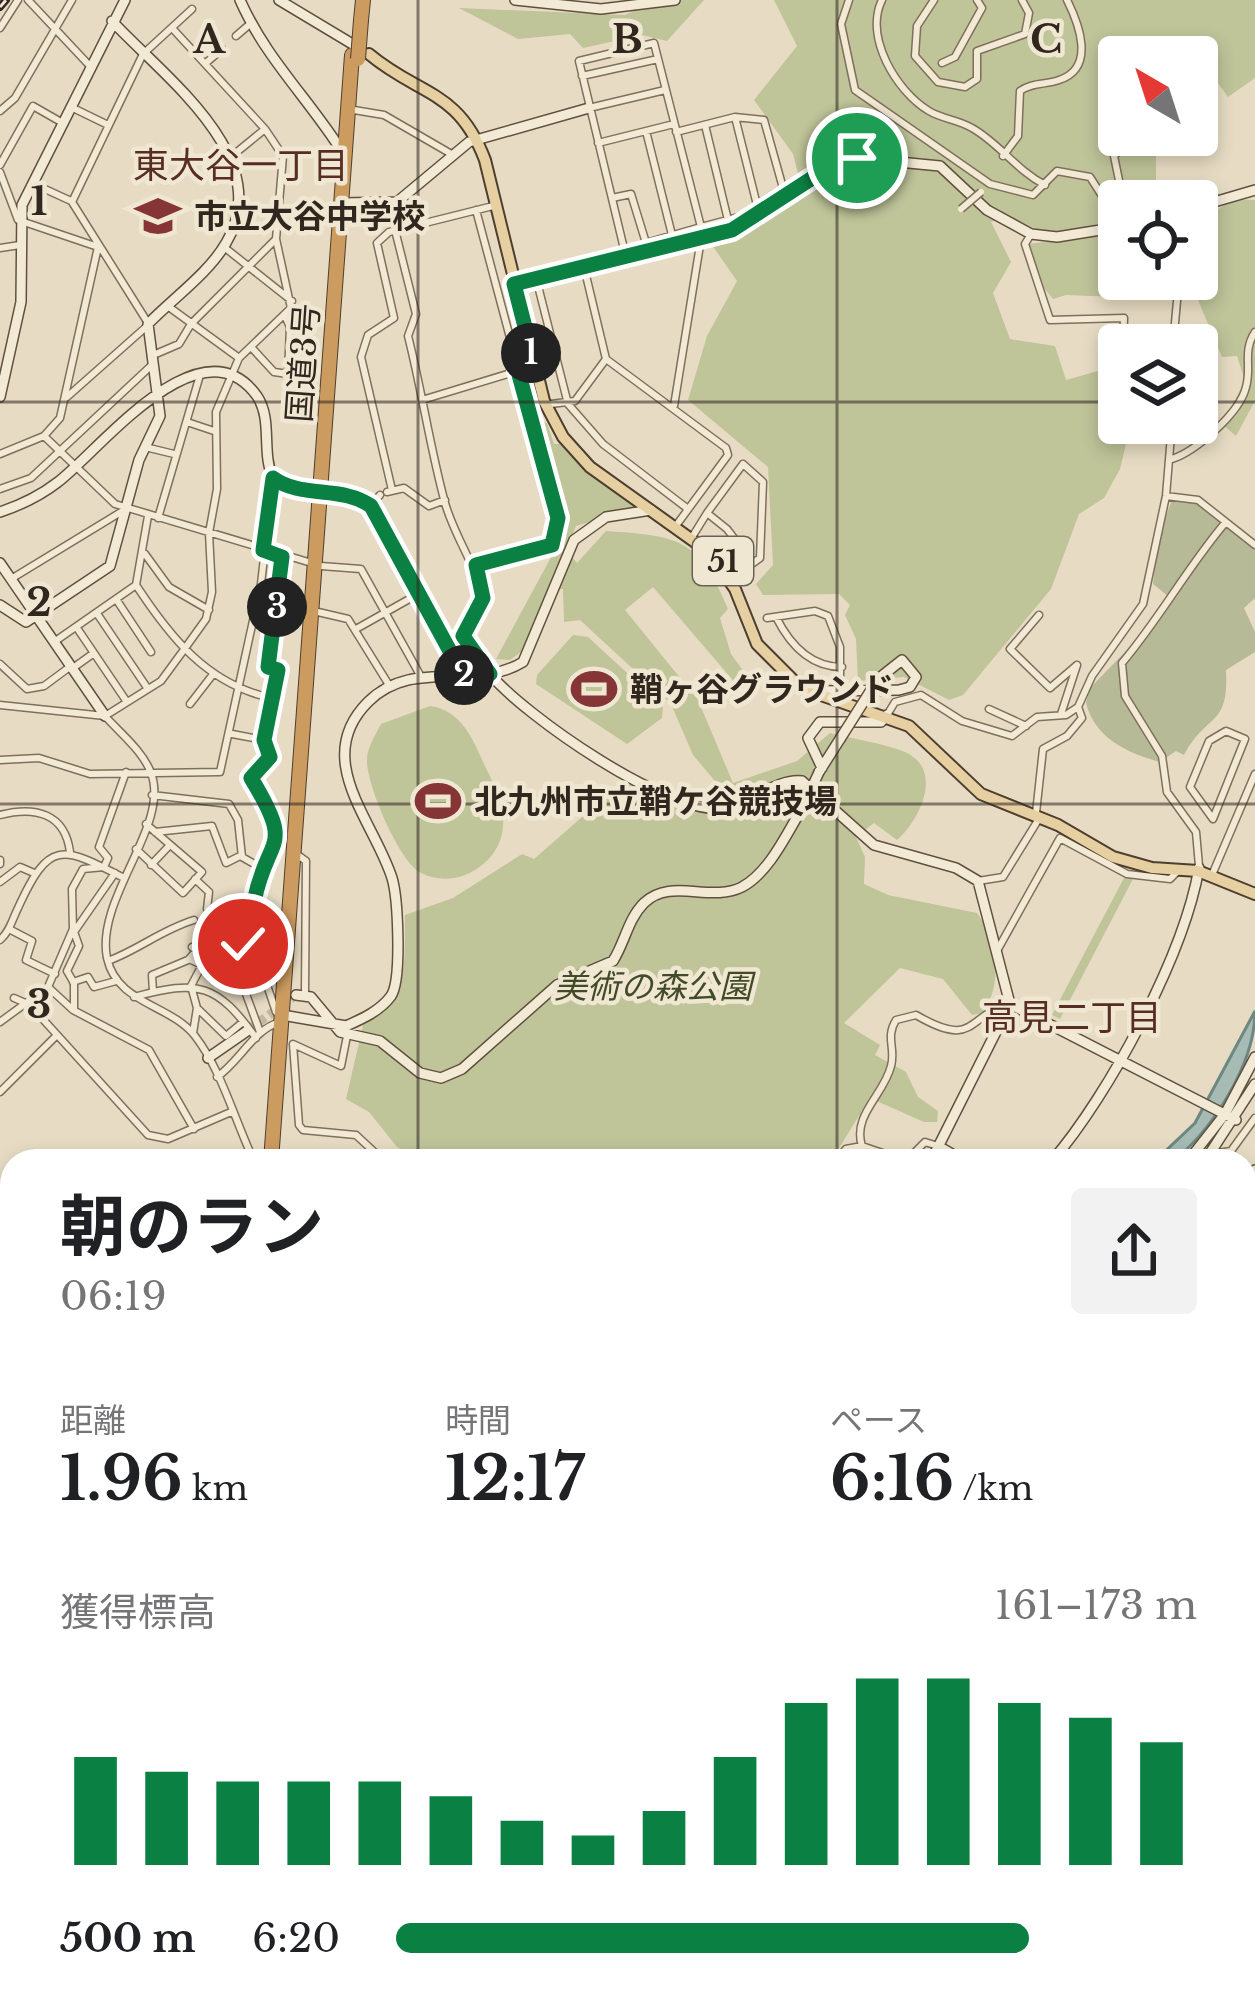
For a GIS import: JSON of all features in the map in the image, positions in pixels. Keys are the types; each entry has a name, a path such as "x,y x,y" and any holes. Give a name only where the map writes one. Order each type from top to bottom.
{"highway":[{"name":"国道3号","path":"275,1149 344,203 360,56 360,0"},
{"name":"国道3号","path":"344,203 344,154 360,56"},
{"name":"国道3号","path":"282,1020 299,856 318,565"}],"main road":[{"name":"51","path":"360,56 443,97 461,112 479,138 535,366 563,437 590,467 717,562 736,589 757,644 788,679 830,703 888,713"},
{"name":"51","path":"517,284 551,404 567,434 594,463 694,534 732,573 770,653 818,691 888,713 924,737 981,794 1037,814 1118,854 1199,868 1255,891"},
{"name":"51","path":"1037,814 1113,857 1151,868 1199,868"}],"street":[{"path":"0,28 18,0"},
{"path":"28,0 89,64"},
{"path":"0,111 15,98 72,0"},
{"path":"18,220 31,182 124,0"},
{"path":"240,0 274,66 305,94 344,154"},
{"path":"278,0 360,56"},
{"path":"514,0 601,9 649,7 675,0"},
{"path":"849,0 841,24 855,90 991,184 1034,194 1057,171 1082,174 1104,199 1121,190 1114,156"},
{"path":"882,0 877,36 904,88 924,108 976,130 1045,185"},
{"path":"934,0 917,26 915,56 938,82 965,87 977,79 977,51 1025,34 1029,13 1022,0"},
{"path":"942,63 955,57 982,8 977,0"},
{"path":"1003,156 1018,136 1020,91 1068,76 1081,60 1082,46 1067,0"},
{"path":"72,201 143,54 192,9"},
{"path":"64,400 147,326 224,247 239,210 232,156 112,21"},
{"path":"236,36 250,24"},
{"path":"0,705 105,716 148,689 183,651 209,610 208,533 217,489 214,431 238,358 285,316 293,301 276,238 283,156 266,129 172,28"},
{"path":"626,257 579,61 654,43 701,233 674,406"},
{"path":"207,62 222,49"},
{"path":"582,76 658,59"},
{"path":"344,203 382,205 409,196 479,138 665,90"},
{"path":"291,105 305,94"},
{"path":"0,398 21,302 18,220 0,169 33,106 62,122"},
{"path":"70,106 108,125"},
{"path":"354,110 383,115 453,155"},
{"path":"517,284 701,233 783,188 764,120 735,117 598,143"},
{"path":"735,117 757,205"},
{"path":"704,124 728,220"},
{"path":"232,156 266,129"},
{"path":"646,131 672,235"},
{"path":"612,198 631,194 646,243 742,226 817,175 857,158 940,166 987,210 1031,234 1057,237 1098,230"},
{"path":"0,605 17,621 37,616 106,571 116,555 145,447 160,416 160,389 147,326 72,201 31,182"},
{"path":"962,209 991,184"},
{"path":"1218,200 1255,190"},
{"path":"386,492 361,345 394,318 377,243 395,230 498,205"},
{"path":"476,210 558,518 552,545 476,565"},
{"path":"18,220 98,247"},
{"path":"395,230 416,314 408,336 445,500 457,541 476,565 483,598 463,636 490,674 572,740 682,801 722,808 792,780 802,781 874,845 956,868 978,881 1004,877 1037,814 1043,749 1067,736 1082,718 1078,706"},
{"path":"1031,234 1025,244 1050,320 1124,318 1124,324"},
{"path":"0,488 31,478 152,360 172,350 191,324 276,238"},
{"path":"0,248 20,245"},
{"path":"0,454 44,436 60,418 98,247"},
{"path":"224,247 293,301"},
{"path":"584,268 607,359 674,406 728,455 678,523"},
{"path":"536,278 568,404 603,444 688,509"},
{"path":"166,305 238,358"},
{"path":"251,347 274,372 288,374 290,327 285,316"},
{"path":"1172,459 1187,454 1242,399 1248,383 1245,347 1255,332"},
{"path":"551,404 568,404 607,359"},
{"path":"422,400 535,366"},
{"path":"54,643 136,585 142,550 200,375"},
{"path":"0,512 43,493 160,389 200,375 231,377 261,404 273,478 241,692 220,772 150,769 90,774 39,758 0,760"},
{"path":"187,422 214,431"},
{"path":"44,436 126,508 282,557 361,569 421,675"},
{"path":"821,770 811,748 812,729 820,722 881,722 895,702 921,695 988,732 1012,736 1037,717 1061,715 1078,706 1092,676 1143,604 1172,444"},
{"path":"145,447 174,454"},
{"path":"694,534 706,513 743,464 763,482 760,559 749,561 727,529 706,513"},
{"path":"273,478 290,487 353,495 371,506 463,675"},
{"path":"371,506 386,492 404,488 425,506 445,500"},
{"path":"1166,496 1198,500 1255,545"},
{"path":"11,579 126,508"},
{"path":"197,1008 226,1036 282,1020 346,1026 366,1017 394,992 398,980 392,877 367,828 344,762 354,720 389,685 421,675 511,670 531,650 574,540 606,517 651,511"},
{"path":"1062,1149 1085,1121 1182,929 1199,868 1196,832 1162,780 1162,755 1125,696 1123,663 1160,619 1186,568 1226,523"},
{"path":"142,550 169,587 209,610"},
{"path":"257,961 254,905 263,869 277,848 275,817 251,778 270,757 264,740 278,670 268,667 282,557"},
{"path":"0,563 105,716 150,769 152,795 146,824 107,921 108,962 117,981 134,997 193,1033 248,1149"},
{"path":"136,585 183,651 241,692 272,698"},
{"path":"356,629 420,593"},
{"path":"118,602 152,652"},
{"path":"840,687 842,667 828,616 815,611 772,617 800,652 823,667 842,667"},
{"path":"318,612 344,616 389,685"},
{"path":"98,615 148,689"},
{"path":"1039,615 1010,649 1050,688 1077,665 1061,715"},
{"path":"77,628 127,702"},
{"path":"0,664 27,689 44,686 94,653"},
{"path":"299,856 306,861 300,994 347,1036 380,1041 432,1079 456,1073 557,985 613,961 630,922 655,895 665,890 720,895 757,877 804,805 821,770 840,739 878,680 902,660 915,671 914,682 904,689 840,687 818,691"},
{"path":"190,704 214,673"},
{"path":"989,709 1026,726"},
{"path":"1196,832 1213,819 1245,739 1226,731 1209,741 1190,787 1213,819"},
{"path":"232,734 264,740"},
{"path":"104,867 108,858 99,847 126,772"},
{"path":"1213,872 1255,774"},
{"path":"152,795 230,804 238,820 242,854 263,869"},
{"path":"0,815 21,810 51,816 68,834 70,852"},
{"path":"136,849 183,893 202,872 146,824"},
{"path":"155,832 212,826 226,863 242,854"},
{"path":"998,949 1060,838 1127,874 1170,879 1181,868"},
{"path":"151,865 168,847"},
{"path":"0,940 34,873 53,854 70,852 124,878"},
{"path":"0,882 20,867 34,873"},
{"path":"74,1010 74,982 67,971 79,946 72,889 83,869 104,867"},
{"path":"0,1022 30,1005 48,987 59,951 115,873"},
{"path":"195,879 209,892 208,909 257,961 282,1020"},
{"path":"937,1149 1010,1004 978,881"},
{"path":"0,911 13,918"},
{"path":"108,962 140,950 164,929 194,920"},
{"path":"9,929 32,941 26,960 55,974"},
{"path":"153,992 152,976 189,959 196,951 192,946 233,933"},
{"path":"209,940 232,963 241,981 252,1030 217,1077"},
{"path":"189,959 241,981"},
{"path":"193,1033 197,1008 191,986 202,965"},
{"path":"74,982 88,976 94,987 117,981"},
{"path":"134,997 191,986 224,998 252,1030"},
{"path":"48,987 74,1010 149,1050 194,1129"},
{"path":"14,998 30,1005 148,1136 168,1139 231,1112"},
{"path":"1010,1004 1226,1115"},
{"path":"862,1146 861,1123 892,1064 889,1034 896,1020 916,1015 937,1028 971,1028 1010,1004"},
{"path":"208,1058 252,1030"},
{"path":"1,1088 57,1035"},
{"path":"347,1036 341,1066 293,1044 299,1125 303,1130 356,1135 371,1149"},
{"path":"1224,1148 1226,1115 1255,1057"},
{"path":"1197,1149 1255,1084"},
{"path":"1224,1148 1250,1135 1255,1118"},
{"path":"919,1149 926,1142 943,1149"},
{"path":"846,1149 868,1149"}],"green space":[{"path":"657,0 704,0 667,41 642,35 583,48 570,34 518,39 459,8 625,15"},
{"path":"774,0 1255,0 1255,78 1228,97 1218,83 1218,36 1098,36 1098,156 1156,156 1156,180 1098,180 1098,224 1057,237 1005,217 991,222 1011,262 993,293 1010,339 1055,346 1066,380 1098,371 1098,444 1126,444 1120,469 1104,498 1079,514 1051,589 963,695 949,700 904,677 858,681 856,639 845,615 850,605 839,594 763,595 756,584 773,565 768,467 688,400 707,336 737,281 712,245 804,197 793,154 754,100 797,46"},
{"path":"1235,199 1255,200 1255,401 1236,436 1222,424 1245,381 1237,356 1222,357 1218,324 1208,324 1198,300 1218,300 1218,209"},
{"path":"1098,235 1098,296 1053,299 1039,282 1029,244"},
{"name":"美術の森公園","path":"538,420 547,423 554,444 640,507 576,526 566,550 577,563 606,531 651,535 695,554 717,585 728,609 720,618 731,654 747,676 737,685 653,587 625,610 698,700 733,783 797,761 830,733 905,752 917,760 926,783 913,821 897,840 874,823 856,837 865,857 864,884 888,895 977,913 993,949 993,989 983,1013 972,1015 943,979 900,968 844,1023 880,1045 875,1055 906,1072 918,1097 938,1111 937,1122 924,1122 870,1098 838,1149 401,1149 369,1112 346,1099 364,1021 390,1003 402,977 405,915 453,898 522,854 534,859 622,782 690,808 714,795 715,781 693,755 671,704 580,620 564,622 563,589 550,589 525,649 510,660 496,659 563,535"},
{"path":"1172,500 1198,503 1255,549 1255,598 1244,608 1255,632 1255,652 1226,670 1220,711 1184,755 1176,751 1160,762 1105,735 1086,703 1090,688 1159,617 1168,596 1153,584 1158,537"},
{"name":"鞘ヶ谷グラウンド","path":"573,635 588,637 663,706 662,718 627,744 536,684 537,675"},
{"name":"北九州市立鞘ケ谷競技場","path":"430,706 450,713 470,736 503,818 500,840 485,862 448,879 421,873 403,854 385,820 368,769 369,749 381,724"},
{"path":"1125,876 1134,877 1060,1019 1052,1015"}],"water":[{"path":"1255,1011 1248,1052 1230,1093 1187,1149 1168,1149 1195,1123"}],"tunnel":[{"path":"247,1031 296,995"}],"railway":[{"path":"0,7 6,0"}],"place":[{"name":"市立大谷中学校","path":"158,216"},
{"name":"鞘ヶ谷グラウンド","path":"594,689"},
{"name":"北九州市立鞘ケ谷競技場","path":"438,801"}],"district":[{"name":"東大谷一丁目","path":"241,165"},
{"name":"高見二丁目","path":"1072,1017"}],"route":[{"path":"243,944 257,961 254,905 263,869 277,848 275,817 251,778 270,757 264,740 278,670 268,667 282,557 263,550 273,478 290,487 353,495 371,506 463,675 490,674 464,644 465,626 483,598 476,565 552,545 558,518 518,371 535,366 514,284 732,230 817,175 857,158"}]}
